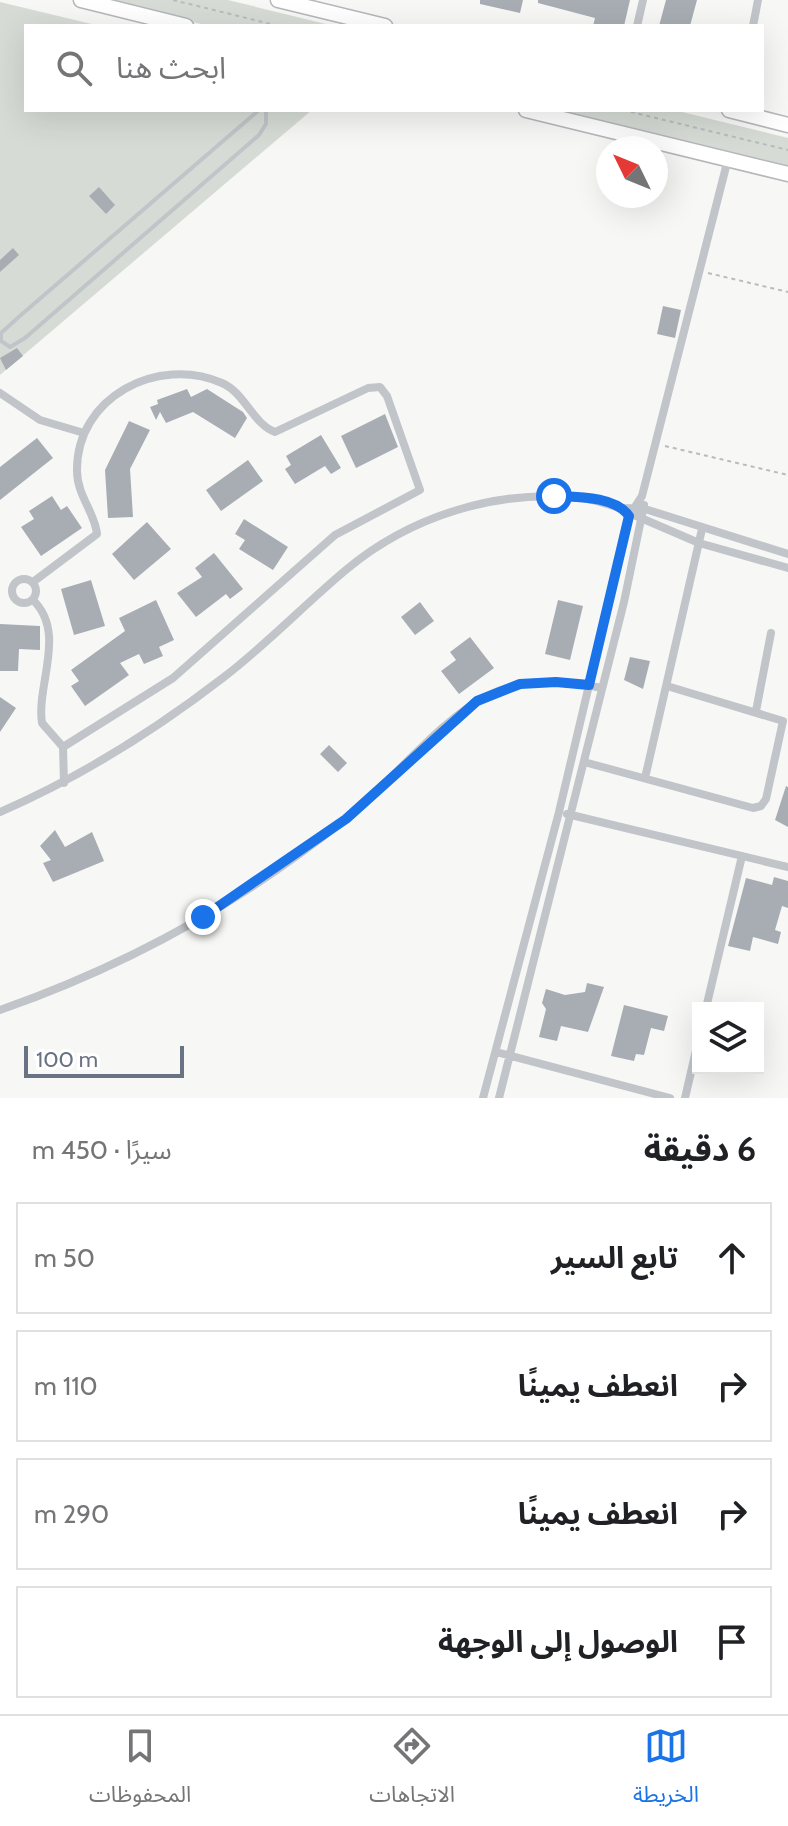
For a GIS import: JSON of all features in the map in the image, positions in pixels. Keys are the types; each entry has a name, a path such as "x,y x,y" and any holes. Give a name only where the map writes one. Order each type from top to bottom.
{"main road":[{"path":"81,0 178,24"},
{"path":"278,0 377,24"},
{"path":"534,112 788,174"},
{"path":"739,112 788,125"}],"street":[{"path":"637,24 643,0"},
{"path":"753,24 758,0"},
{"path":"499,1098 645,509 642,496 728,159"},
{"path":"33,582 36,594 33,600 28,604 15,601 11,588 20,579 33,582 97,534 78,483 78,450 92,418 119,391 167,374 193,374 225,384 262,424 275,432 368,388 380,387 387,396 420,490 335,535 173,678 63,747"},
{"path":"0,393 40,420 84,433"},
{"path":"483,1098 559,812 628,510 642,496"},
{"path":"0,812 64,783 130,744 226,676 348,568 399,533 463,507 528,497 577,497 628,510 645,509 788,554"},
{"path":"628,510 642,521 699,543 788,568"},
{"path":"645,778 702,529"},
{"path":"33,600 41,608 49,658 42,723 63,747 64,783"},
{"path":"756,711 771,633"},
{"path":"0,1010 78,981 142,952 203,917 346,819 477,701 520,684 556,682 602,688"},
{"path":"584,762 753,808 761,806 784,726 780,718 667,686"},
{"path":"559,812 788,867"},
{"path":"707,1002 742,856"},
{"path":"496,1052 670,1098"},
{"path":"685,1098 692,1068"}],"lane":[{"path":"257,112 0,332 1,341 10,347 25,338 259,135 266,124 266,112"}],"path":[{"path":"173,0 271,24"},
{"path":"631,112 788,150"},
{"path":"699,271 788,292"},
{"path":"655,444 788,475"}],"shaded area":[{"path":"103,0 228,0 326,24 201,24"},
{"path":"0,2 92,24 24,24 24,112 310,112 0,375"},
{"path":"561,112 682,112 788,138 788,168"}],"building":[{"path":"480,0 523,0 520,13 480,4"},
{"path":"538,0 630,0 624,24 594,24 595,18 538,3"},
{"path":"666,0 697,0 691,24 660,24"},
{"path":"99,187 115,205 106,214 89,196"},
{"path":"13,248 19,255 0,272 0,260"},
{"path":"663,306 681,310 675,338 657,334"},
{"path":"17,348 23,356 6,370 0,358"},
{"path":"187,389 191,397 207,389 243,412 247,418 235,438 193,412 166,423 160,412 156,420 150,407 158,404 157,400"},
{"path":"385,414 398,447 356,468 341,436"},
{"path":"129,421 150,430 130,469 133,517 108,518 105,470"},
{"path":"321,435 341,468 331,474 325,466 295,484 285,469 291,465 286,456"},
{"path":"37,438 53,458 0,500 0,467"},
{"path":"248,460 263,481 221,511 206,490"},
{"path":"52,496 61,510 67,506 82,528 41,556 21,527 34,519 29,511"},
{"path":"244,519 288,547 273,570 239,549 245,540 235,534"},
{"path":"147,522 171,549 134,580 112,554"},
{"path":"214,553 243,589 230,599 226,594 196,617 177,593 202,577 195,568"},
{"path":"91,580 105,626 74,635 61,589"},
{"path":"156,600 174,640 159,647 163,656 144,664 139,654 120,663 129,675 85,706 71,686 79,681 71,670 125,631 119,618"},
{"path":"558,600 583,606 570,660 545,654"},
{"path":"420,602 434,621 415,635 401,617"},
{"path":"0,624 40,626 40,650 19,649 18,671 0,671"},
{"path":"470,637 494,668 459,694 441,671 456,660 450,652"},
{"path":"630,657 650,661 643,689 624,680"},
{"path":"0,697 16,708 0,732"},
{"path":"329,745 347,763 338,772 320,754"},
{"path":"788,787 788,827 775,820"},
{"path":"55,830 65,847 92,832 104,861 53,882 43,863 51,860 40,846"},
{"path":"774,877 788,881 788,908 782,906 775,930 781,932 778,944 753,937 750,951 728,946 746,878 772,885"},
{"path":"587,983 604,987 588,1032 561,1026 557,1041 539,1037 546,1009 542,1003 546,989 565,995 585,992"},
{"path":"624,1005 668,1016 664,1031 651,1028 644,1055 636,1054 634,1061 611,1056"}],"route":[{"path":"203,917 346,819 477,701 520,684 556,682 589,685 629,516 624,508 598,500 554,496"}]}
